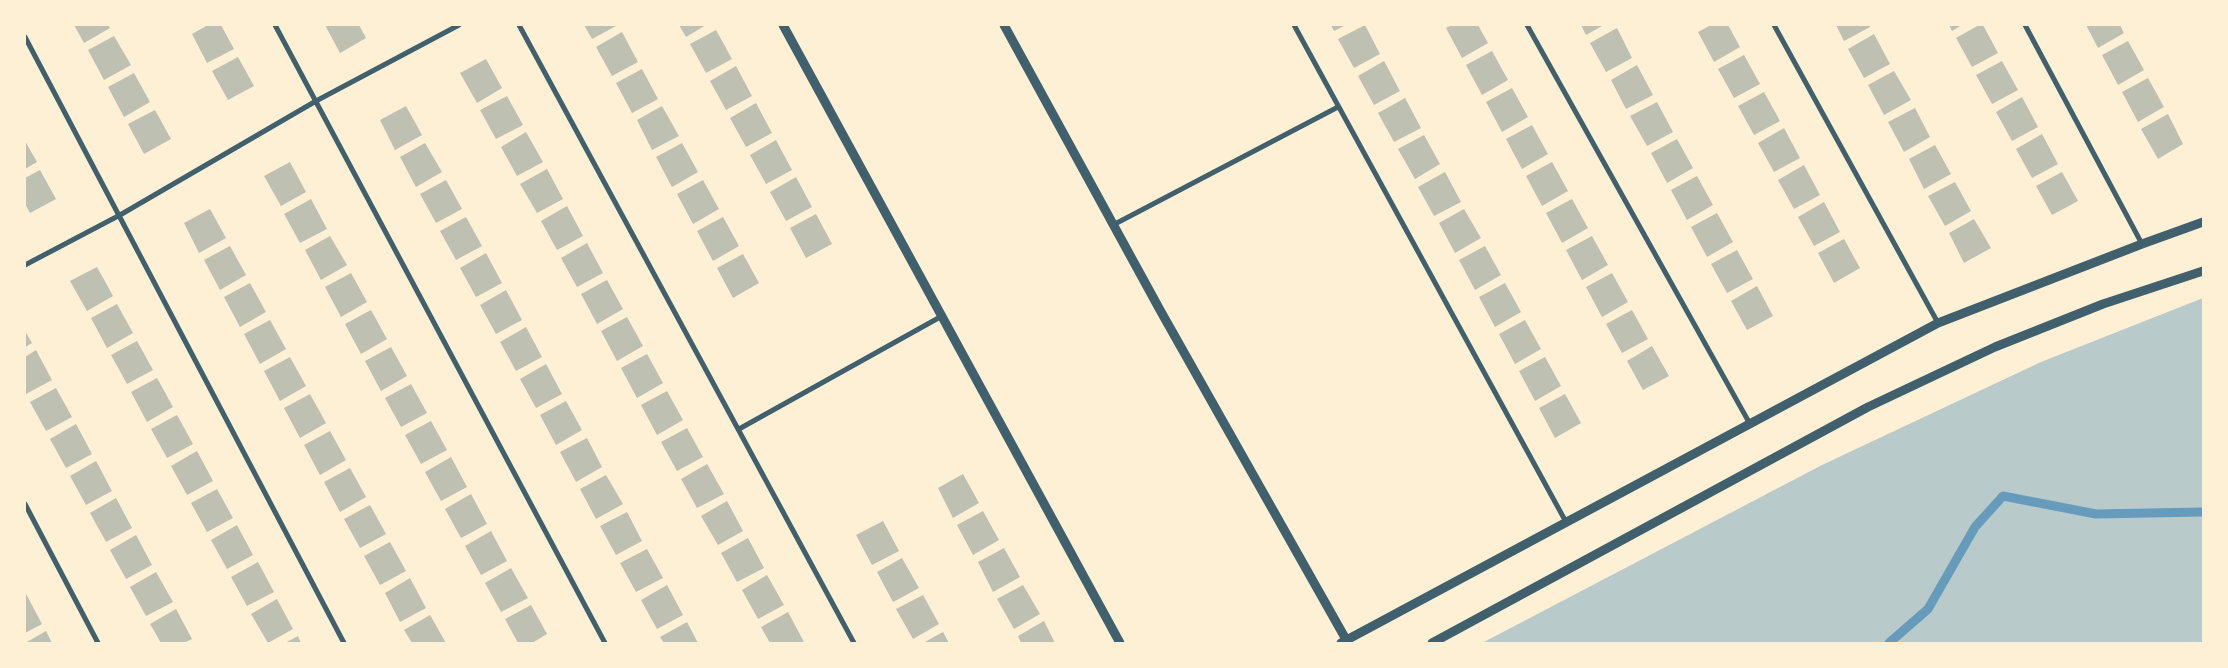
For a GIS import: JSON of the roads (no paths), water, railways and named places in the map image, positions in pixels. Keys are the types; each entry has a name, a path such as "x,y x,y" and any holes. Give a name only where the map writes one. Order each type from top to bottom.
{"street":[{"path":"275,25 605,643"},
{"path":"25,265 120,215 316,101 459,25"},
{"path":"519,25 854,643"},
{"path":"783,25 1120,643"},
{"path":"1004,25 1345,642 1938,323 2203,222"},
{"path":"1294,25 1566,522"},
{"path":"1527,25 1750,424"},
{"path":"1774,25 1938,323"},
{"path":"2026,25 2142,244"},
{"path":"25,37 344,643"},
{"path":"1113,225 1338,107"},
{"path":"1432,643 1868,407 1995,347 2103,304 2203,271"},
{"path":"739,429 942,316"},
{"path":"25,504 98,643"}],"waterway":[{"path":"1889,643 1928,609 1975,527 2003,496 2096,514 2203,512"}]}
